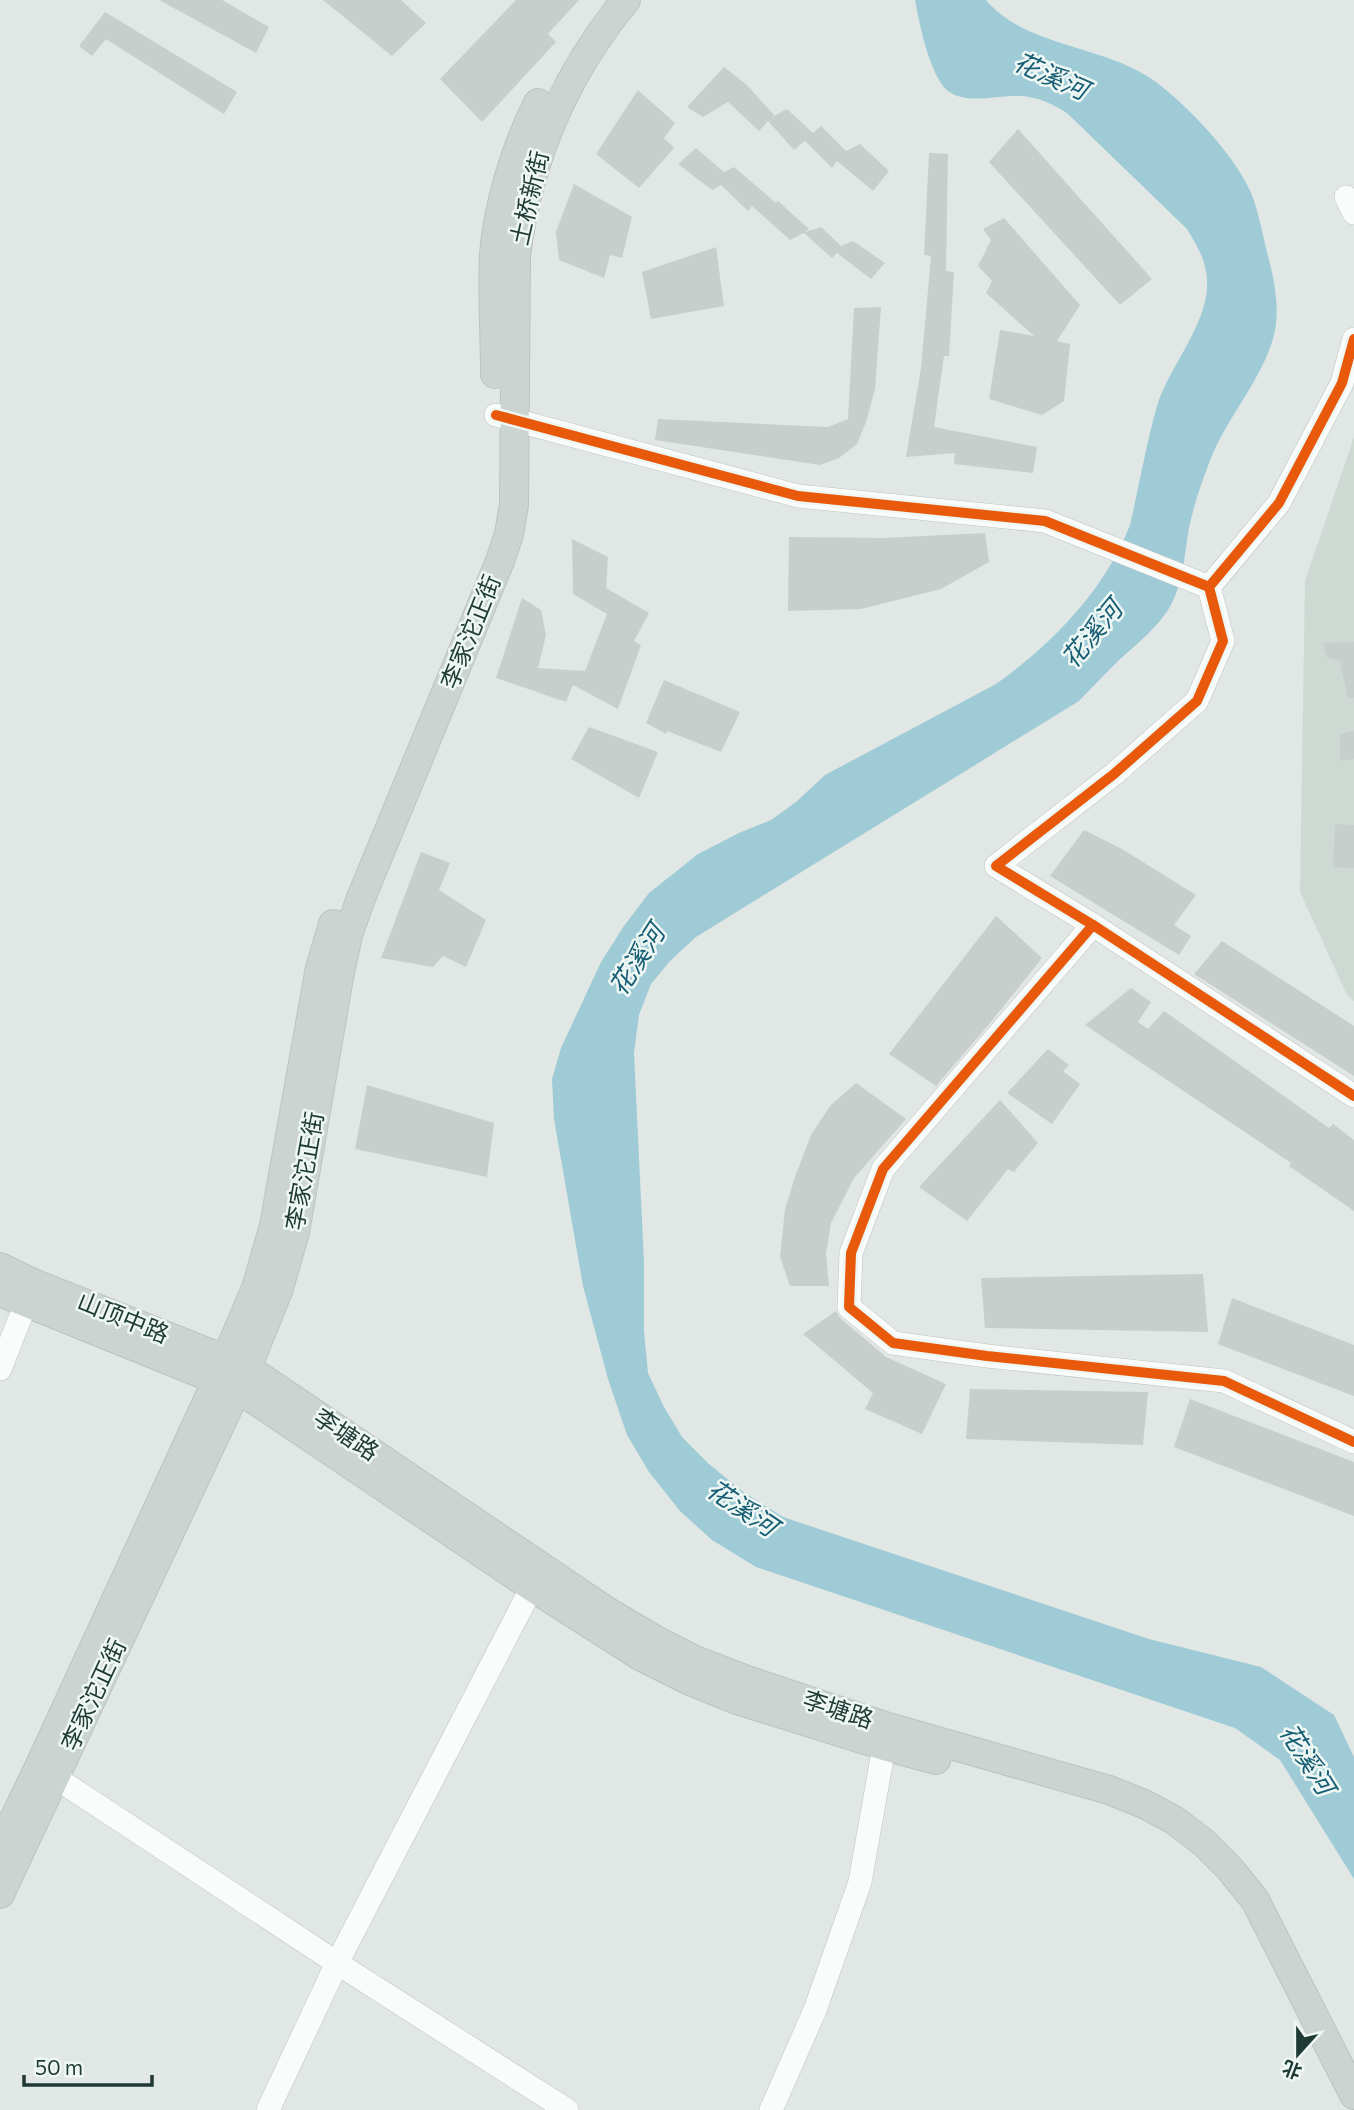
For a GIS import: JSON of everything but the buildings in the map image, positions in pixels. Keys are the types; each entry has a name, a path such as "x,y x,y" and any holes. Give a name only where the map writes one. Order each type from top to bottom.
{"main road":[{"name":"土桥新街","path":"505,417 494,254 504,197 536,107 575,39 603,0"},
{"name":"土桥新街","path":"505,417 516,256 528,193 542,144 571,80 591,47 626,0"},
{"name":"李家沱正街","path":"0,1894 48,1772 232,1374 278,1291 292,1245 348,935 509,534 514,506 505,417"},
{"name":"山顶中路","path":"0,1267 232,1374"},
{"name":"山顶中路","path":"0,1292 232,1374"},
{"name":"李塘路","path":"232,1374 532,1587 640,1656 688,1680 737,1700 1109,1790 1174,1820 1203,1842 1255,1900 1354,2095"},
{"name":"李塘路","path":"232,1374 605,1610 695,1660 886,1737 1105,1806 1136,1818 1167,1835 1195,1857 1240,1910 1341,2110"},
{"name":"李家沱正街","path":"0,1848 48,1772"}],"street":[{"path":"1209,587 1279,503 1342,383 1354,339"},
{"path":"505,417 798,496 1045,521 1209,587"},
{"path":"1209,587 1223,640 1197,701 1114,774 996,866 1093,925 1354,1096"},
{"path":"1093,925 883,1170 850,1253 849,1307 893,1343 987,1356 1224,1381 1354,1442"},
{"path":"0,1369 26,1303"},
{"path":"268,2110 337,1963 532,1587"},
{"path":"771,2110 815,2010 860,1882 886,1737"},
{"path":"48,1772 337,1963 567,2110"}],"shaded area":[{"path":"1354,437 1354,1001 1347,995 1300,892 1305,581"}],"water":[{"name":"花溪河","path":"915,0 986,0 1003,16 1022,28 1136,70 1156,82 1183,105 1235,164 1252,195 1275,286 1277,315 1274,335 1254,382 1226,427 1211,458 1191,519 1178,588 1164,616 1148,634 1079,701 696,937 670,961 651,984 639,1015 634,1053 644,1262 644,1331 648,1373 682,1437 742,1491 783,1517 1149,1639 1261,1667 1334,1715 1354,1757 1354,1879 1280,1760 1235,1728 756,1567 712,1540 680,1511 649,1472 627,1435 608,1379 583,1286 554,1119 552,1079 561,1048 601,962 649,893 698,854 771,820 796,802 825,775 996,684 1037,651 1075,614 1106,572 1130,525 1157,406 1191,338 1205,302 1205,267 1187,229 1068,114 1031,97 964,98 948,91 931,62"}],"cycle path":[{"path":"1354,339 1342,383 1279,503 1209,587 1223,641 1197,701 1114,774 996,866 1093,925 1354,1096"},
{"path":"496,415 798,496 1045,521 1209,587"},
{"path":"1093,925 883,1169 851,1253 849,1307 893,1343 987,1356 1224,1381 1354,1442"}]}
